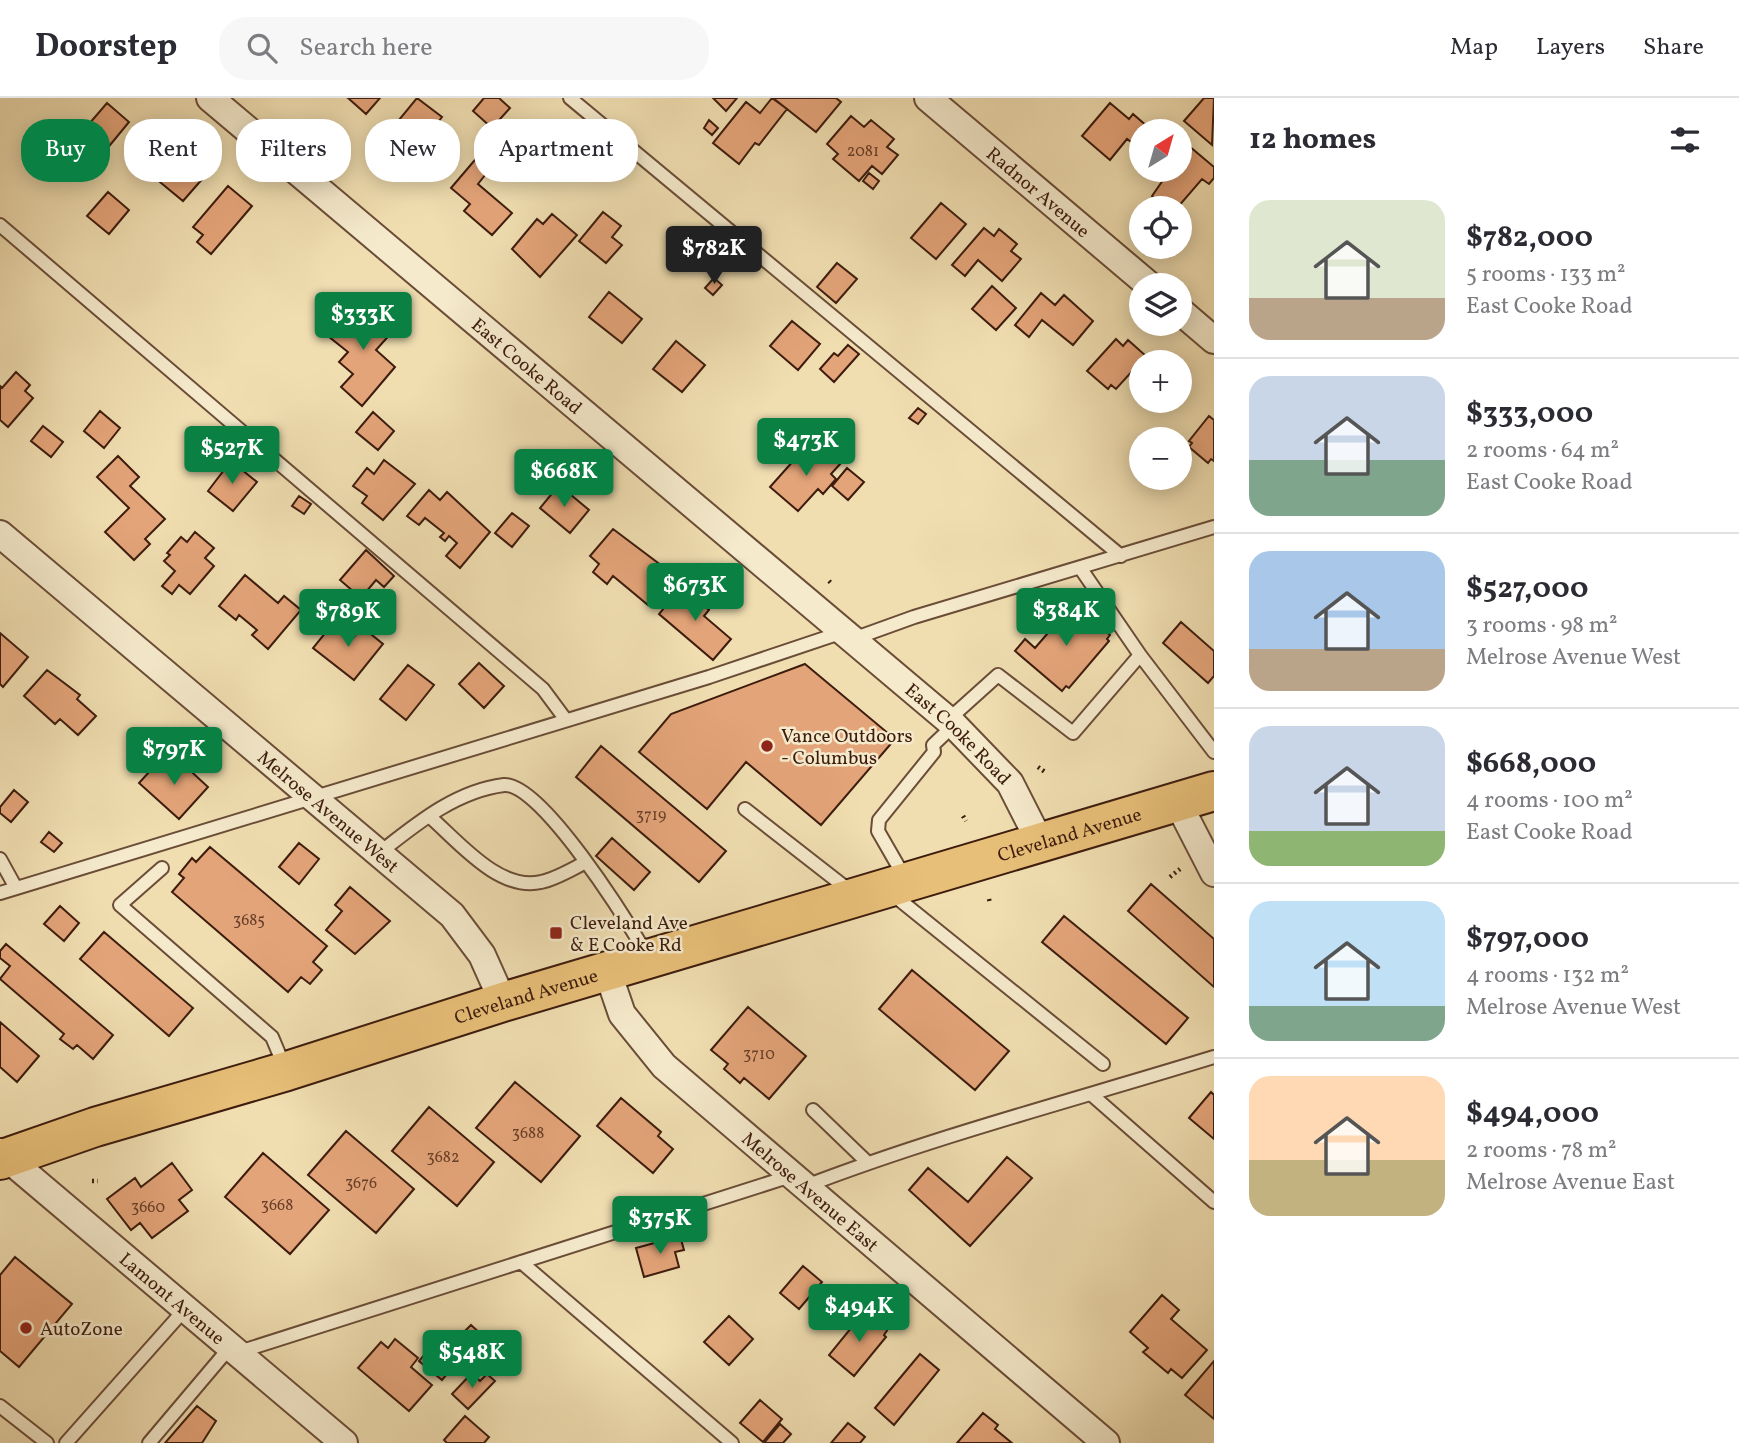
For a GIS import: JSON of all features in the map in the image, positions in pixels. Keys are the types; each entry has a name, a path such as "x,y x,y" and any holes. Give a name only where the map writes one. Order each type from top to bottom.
{"main road":[{"name":"Cleveland Avenue","path":"2,1156 286,1071 503,1002 1214,791"}],"street":[{"name":"East Cooke Road","path":"210,98 951,722 1010,783 1041,844"},
{"name":"Radnor Avenue","path":"928,98 1135,273"},
{"path":"1192,321 1214,340"},
{"name":"Melrose Avenue West","path":"0,534 452,915 469,934 503,1002"},
{"path":"1178,803 1214,873"},
{"name":"Melrose Avenue East","path":"608,973 622,1014 637,1037 664,1066 1106,1443"},
{"name":"Lamont Avenue","path":"2,1156 344,1443"}],"lane":[{"path":"570,98 1121,556"},
{"path":"0,225 543,689 566,720"},
{"path":"0,893 566,720 1213,530"},
{"path":"1081,569 1140,655 1214,752"},
{"path":"883,889 879,820 934,752 933,745 951,722 998,675 1073,733 1140,655"},
{"path":"378,853 451,800 505,785 518,788 542,806 586,862 650,960"},
{"path":"746,808 883,889 1103,1064"},
{"path":"429,816 499,876 522,883 541,882 586,862"},
{"path":"0,859 16,888"},
{"path":"162,869 120,905 272,1037 286,1071"},
{"path":"149,1443 234,1350 521,1262 800,1180 868,1163 922,1143 1214,1057"},
{"path":"1092,1095 1214,1202"},
{"path":"813,1111 868,1163"},
{"path":"521,1262 732,1443"},
{"path":"66,1443 186,1308"},
{"path":"0,1406 47,1443"}],"path":[{"path":"1170,877 1180,869"}],"building":[{"path":"348,98 380,98 366,114"},
{"path":"417,98 442,117 440,119 400,119"},
{"path":"484,98 499,98 510,108 500,119 482,119 473,111"},
{"path":"713,98 737,98 726,111"},
{"path":"772,98 787,109 759,145 755,143 739,164 713,143 746,102 760,113"},
{"path":"773,98 836,98 841,102 816,132"},
{"path":"1204,98 1214,98 1212,145 1192,128 1192,119 1186,119"},
{"path":"107,103 126,119 124,128 110,145 110,119 93,119"},
{"path":"1110,103 1129,119 1129,140 1127,139 1110,160 1082,136"},
{"path":"851,116 864,127 871,120 894,139 887,147 898,155 882,174 872,166 859,181 833,159 838,154 827,144"},
{"path":"709,120 718,128 712,135 704,128"},
{"path":"1192,149 1214,167 1214,178 1209,184 1202,179 1187,196 1152,196 1162,182 1192,182"},
{"path":"474,161 474,182 480,182 478,184 512,213 492,235 464,211 470,204 451,188 456,182 460,182 460,177"},
{"path":"869,173 879,181 873,189 863,181"},
{"path":"160,182 200,182 183,201"},
{"path":"228,186 252,206 211,254 197,242 203,235 193,227"},
{"path":"108,192 129,210 109,234 87,216"},
{"path":"941,203 966,224 936,259 911,238"},
{"path":"603,212 621,226 612,237 622,245 606,263 579,241"},
{"path":"552,214 577,235 540,277 512,249 537,219 543,224"},
{"path":"984,228 994,236 999,229 1017,244 1011,251 1021,259 1002,281 978,260 965,276 952,265"},
{"path":"837,263 857,279 836,303 817,287"},
{"path":"714,278 722,285 713,295 705,288"},
{"path":"992,286 1016,308 996,330 972,309"},
{"path":"609,292 642,319 622,343 589,317"},
{"path":"1041,293 1055,305 1064,295 1093,321 1073,345 1042,320 1029,337 1015,325"},
{"path":"357,303 394,330 376,350 395,367 362,406 341,387 353,374 339,362 348,352 328,336"},
{"path":"792,321 820,344 798,370 770,346"},
{"path":"1116,339 1123,346 1128,340 1139,350 1129,350 1129,375 1116,389 1111,385 1108,389 1087,371"},
{"path":"676,341 705,365 682,392 653,369"},
{"path":"848,345 859,354 834,382 820,369 834,353 838,356"},
{"path":"16,372 30,385 25,391 33,398 8,427 0,420 0,386 2,388"},
{"path":"918,408 926,414 918,424 909,418"},
{"path":"100,411 120,428 104,448 84,431"},
{"path":"373,412 394,431 378,450 356,432"},
{"path":"1209,416 1214,420 1214,461 1211,459 1208,463 1192,450 1192,437"},
{"path":"43,426 63,442 51,457 31,441"},
{"path":"822,447 841,463 831,474 836,479 823,494 818,489 798,511 770,487 803,450 812,458"},
{"path":"118,456 139,477 130,486 165,519 145,539 150,544 134,560 105,532 129,508 97,477"},
{"path":"384,460 415,484 383,520 362,503 367,496 353,486 367,468 374,474"},
{"path":"231,461 257,482 233,511 208,491"},
{"path":"847,468 864,482 848,500 832,486"},
{"path":"559,485 589,510 570,533 540,508"},
{"path":"429,490 440,500 447,492 490,532 460,568 446,556 457,543 449,536 445,541 440,537 444,533 425,518 419,525 407,516"},
{"path":"299,496 311,504 304,514 292,506"},
{"path":"512,513 529,526 512,547 495,533"},
{"path":"613,529 674,575 648,605 613,576 607,584 593,572 599,564 590,556"},
{"path":"195,532 214,548 205,558 214,566 190,594 179,585 172,594 162,586 175,571 164,561 170,555 167,553 181,537 187,542"},
{"path":"366,550 394,576 384,587 376,580 361,598 340,580"},
{"path":"245,575 278,603 284,596 301,610 268,649 252,635 257,630 239,615 236,620 219,606"},
{"path":"681,587 709,610 704,616 731,639 713,660 659,614"},
{"path":"1073,604 1110,635 1107,639 1109,641 1069,688 1066,686 1062,691 1015,651 1025,639 1035,648"},
{"path":"335,621 354,637 362,627 383,644 354,680 313,648"},
{"path":"1181,622 1214,651 1214,676 1208,683 1163,643"},
{"path":"0,633 28,657 3,687 0,684"},
{"path":"479,663 504,686 484,708 459,684"},
{"name":"Vance Outdoors - Columbus","path":"805,664 895,739 821,825 746,762 707,809 639,752 671,714"},
{"path":"408,665 434,685 406,720 380,699"},
{"path":"47,670 80,695 77,699 96,716 78,735 60,719 55,724 24,696"},
{"path":"601,746 726,851 699,882 576,777"},
{"path":"162,758 176,771 182,763 208,787 179,819 139,783"},
{"path":"14,790 28,802 11,822 0,813 0,807"},
{"path":"49,832 62,843 54,852 41,842"},
{"path":"612,838 650,872 634,890 596,856"},
{"path":"299,843 319,859 299,884 279,867"},
{"path":"210,847 327,946 313,962 322,970 310,984 301,977 288,992 172,892 184,878 179,874 192,858 196,862"},
{"path":"1151,884 1214,939 1214,987 1128,911"},
{"path":"350,887 390,921 355,954 326,930 342,911 335,905"},
{"path":"60,906 79,923 64,941 44,924"},
{"path":"1064,916 1188,1018 1166,1044 1042,942"},
{"path":"104,932 193,1008 169,1036 80,959"},
{"path":"6,944 113,1035 93,1059 77,1045 73,1049 60,1039 64,1034 0,979 10,966 0,958 0,951"},
{"path":"912,970 1009,1051 975,1090 879,1009"},
{"path":"748,1007 806,1056 769,1099 744,1078 740,1083 724,1069 728,1064 711,1050"},
{"path":"0,1022 39,1056 17,1082 0,1067"},
{"path":"515,1082 580,1136 541,1182 476,1128"},
{"path":"1211,1092 1214,1095 1214,1139 1189,1118"},
{"path":"621,1098 661,1132 658,1136 673,1149 653,1173 597,1126"},
{"path":"429,1107 494,1162 457,1206 392,1151"},
{"path":"346,1131 414,1189 376,1233 308,1175"},
{"path":"263,1153 329,1210 290,1254 225,1197"},
{"path":"1007,1157 1032,1178 970,1246 909,1190 928,1168 968,1202"},
{"path":"172,1163 192,1190 179,1200 188,1211 152,1238 140,1223 131,1230 107,1199 135,1178 141,1187"},
{"path":"680,1236 684,1250 675,1252 679,1267 644,1277 636,1248"},
{"name":"AutoZone","path":"15,1257 72,1304 19,1367 0,1351 0,1275"},
{"path":"803,1266 822,1282 799,1309 780,1293"},
{"path":"1162,1295 1179,1310 1171,1319 1207,1350 1182,1378 1171,1369 1168,1373 1143,1352 1148,1348 1130,1332"},
{"path":"869,1313 888,1329 884,1335 886,1337 854,1376 829,1355 860,1317 864,1319"},
{"path":"729,1316 753,1339 729,1365 704,1342"},
{"path":"471,1325 481,1334 472,1344 461,1335"},
{"path":"441,1335 463,1355 442,1380 419,1361"},
{"path":"395,1339 418,1358 411,1367 432,1385 409,1411 358,1368 381,1342 388,1348"},
{"path":"920,1354 939,1370 894,1425 875,1408"},
{"path":"1214,1361 1214,1419 1185,1395"},
{"path":"472,1373 480,1381 487,1374 495,1381 468,1409 452,1394"},
{"path":"760,1400 782,1419 763,1442 740,1423"},
{"path":"197,1406 216,1421 202,1443 165,1443"},
{"path":"983,1413 998,1425 995,1429 1012,1443 957,1443"},
{"path":"465,1416 489,1437 484,1443 447,1443 444,1440"},
{"path":"848,1423 865,1437 860,1443 831,1443"},
{"path":"780,1424 791,1434 783,1443 764,1443"}],"place":[{"name":"Vance Outdoors - Columbus","path":"767,746"},
{"name":"Cleveland Ave & E Cooke Rd","path":"556,933"},
{"name":"AutoZone","path":"26,1328"}]}
